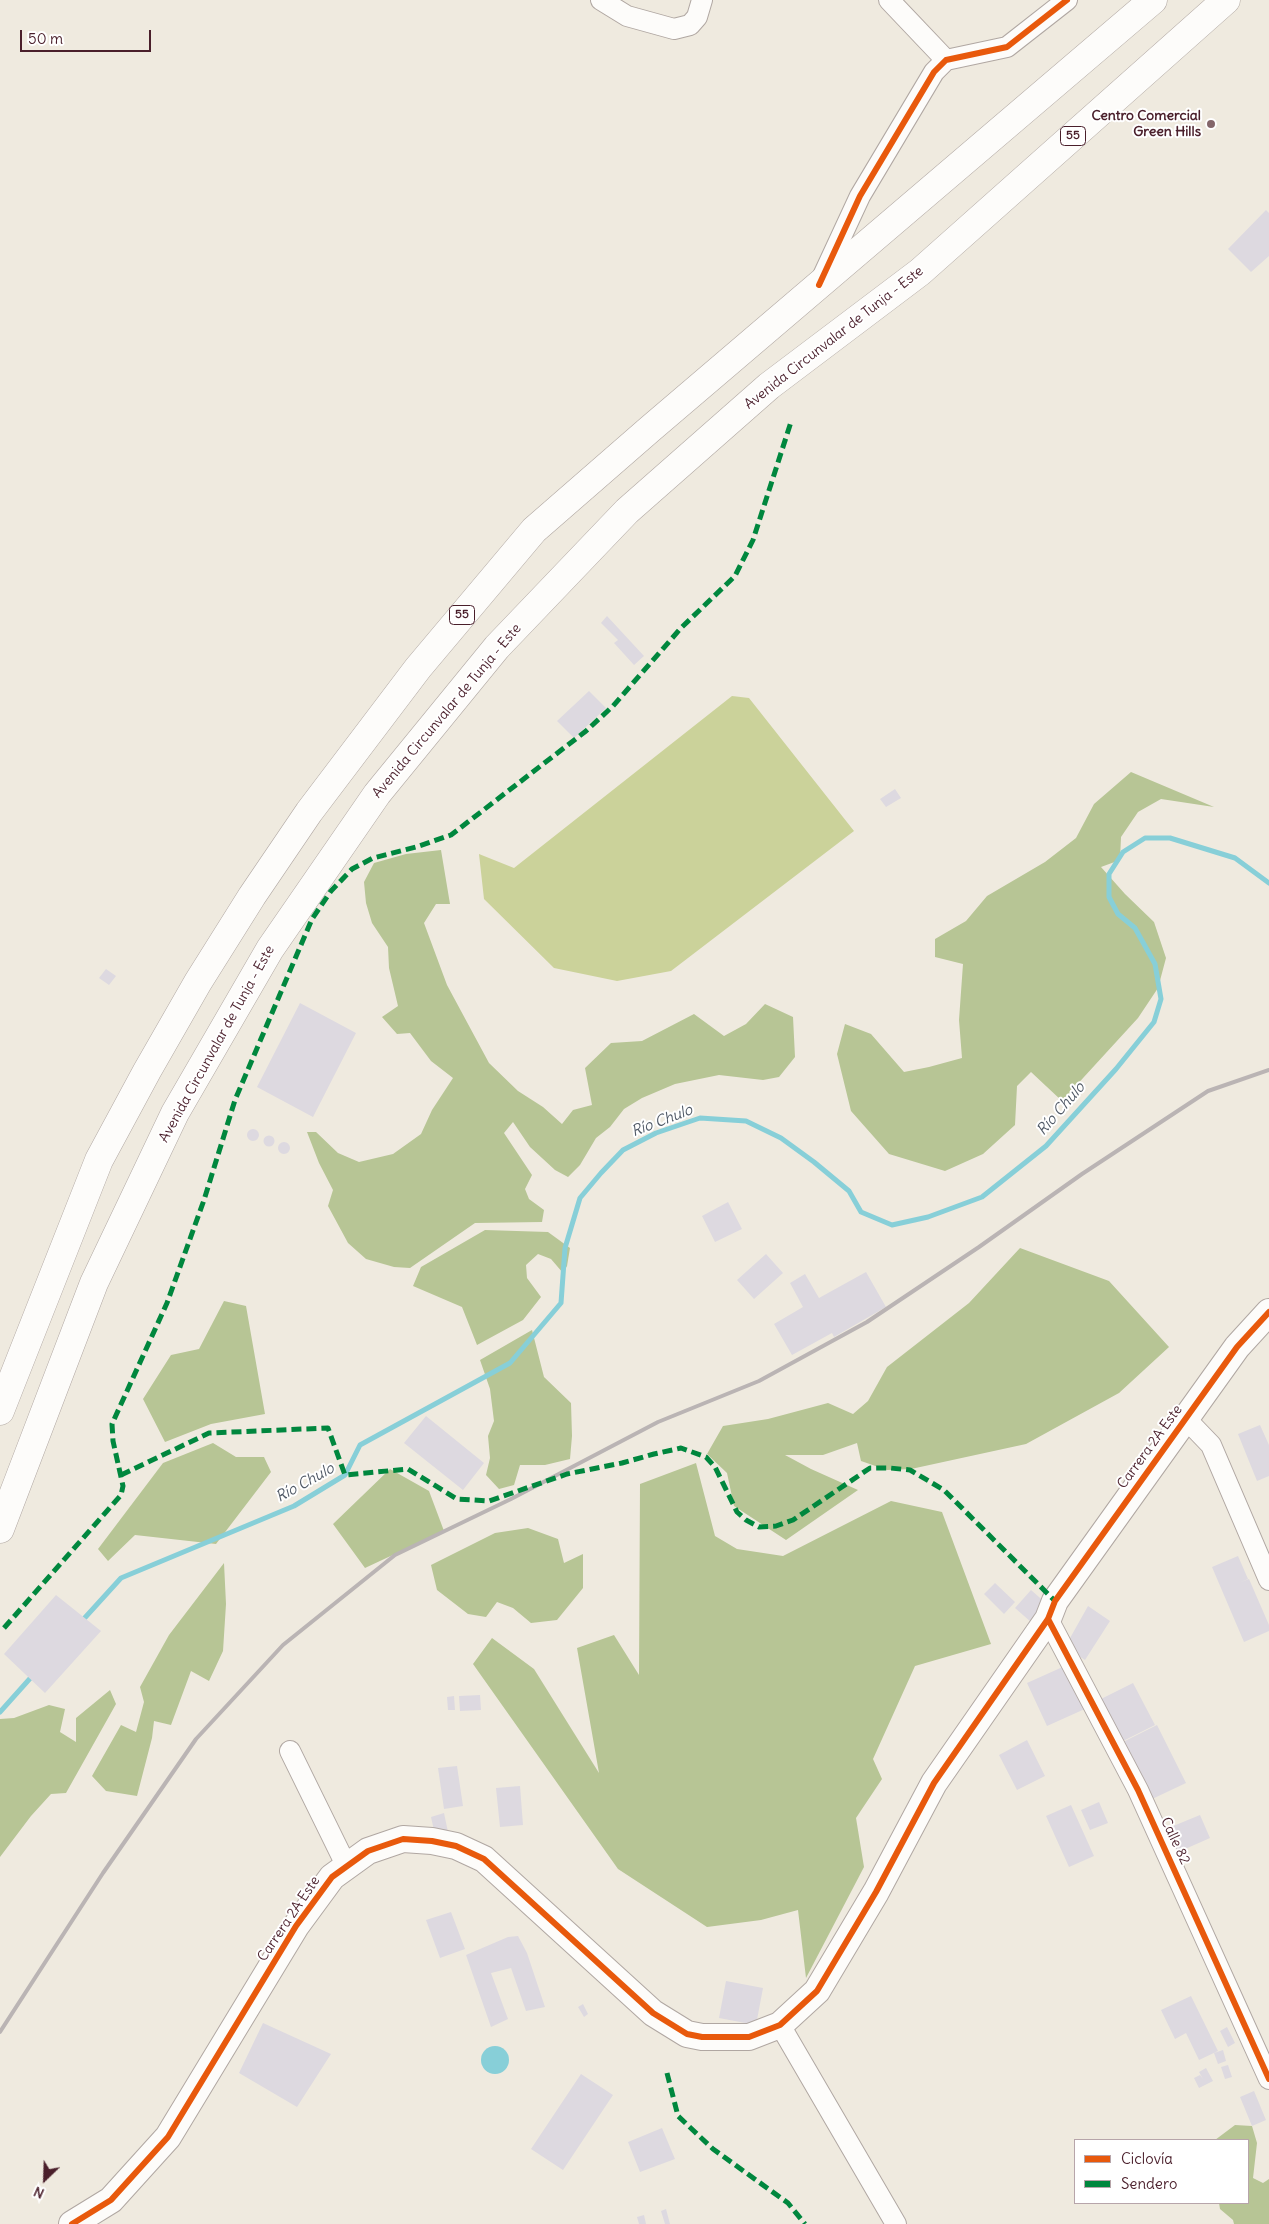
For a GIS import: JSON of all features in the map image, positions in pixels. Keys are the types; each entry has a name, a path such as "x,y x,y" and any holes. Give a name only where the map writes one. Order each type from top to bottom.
{"highway":[{"name":"55","path":"0,1412 99,1160 147,1070 198,982 252,896 309,812 418,668 534,530 1153,0"},
{"name":"Avenida Circunvalar de Tunja - Este","path":"0,1529 94,1283 175,1113 270,949 377,794 496,647 628,511 769,386 920,272 1226,0"}],"street":[{"path":"601,0 627,16 674,29 690,25 697,16 702,0"},
{"path":"889,0 946,60"},
{"path":"819,285 860,196 934,72 946,60 1006,48 1067,0"},
{"name":"Carrera 2A Este","path":"72,2224 112,2200 168,2137 296,1926 332,1877 368,1851 403,1839 432,1841 456,1846 484,1859 653,2013 671,2026 687,2034 702,2037 749,2037 780,2025 817,1991 876,1892 934,1782 1186,1418 1237,1347 1269,1312"},
{"path":"1186,1418 1211,1446 1269,1580"},
{"name":"Calle 82","path":"1052,1610 1138,1790 1269,2079"},
{"path":"290,1751 347,1866"},
{"path":"780,2025 896,2224"}],"green space":[{"path":"732,696 749,698 854,831 671,971 617,981 554,968 484,899 479,854 514,868"},
{"path":"1131,772 1214,807 1161,799 1138,812 1121,837 1120,860 1101,867 1154,922 1166,958 1158,988 1138,1018 1062,1101 1031,1072 1017,1086 1015,1125 983,1154 945,1171 889,1154 851,1111 837,1054 845,1024 871,1034 904,1072 962,1058 959,1020 963,964 935,957 935,939 966,921 987,896 1045,862 1076,838 1094,804"},
{"path":"441,850 450,904 436,904 424,923 447,985 489,1063 518,1091 543,1107 562,1124 573,1110 592,1105 585,1068 611,1043 642,1041 694,1014 724,1036 746,1024 765,1004 793,1017 795,1057 779,1077 763,1080 719,1075 675,1084 642,1098 624,1109 610,1127 596,1138 580,1165 568,1177 555,1170 530,1147 513,1122 504,1133 532,1175 525,1189 529,1199 544,1210 542,1222 475,1223 410,1268 394,1267 366,1259 348,1243 328,1206 333,1190 319,1163 307,1132 316,1132 338,1153 359,1162 393,1154 421,1134 432,1110 453,1078 431,1061 410,1033 397,1034 382,1017 398,1006 389,968 388,947 372,923 366,903 364,882 374,863 406,854"},
{"path":"485,1230 548,1232 570,1248 567,1266 563,1273 551,1259 538,1254 526,1265 527,1278 541,1297 523,1320 477,1345 462,1307 413,1286 421,1267"},
{"path":"1020,1248 1109,1281 1169,1347 1119,1393 1026,1444 911,1469 887,1470 861,1461 857,1443 823,1455 785,1455 858,1490 786,1540 734,1506 727,1473 707,1454 723,1426 768,1419 828,1403 853,1414 868,1401 887,1367 969,1303"},
{"path":"224,1301 246,1306 265,1414 211,1424 165,1442 143,1399 171,1355 199,1349"},
{"path":"532,1330 544,1377 571,1403 572,1436 570,1459 545,1465 520,1465 514,1485 499,1489 486,1475 490,1458 488,1436 494,1421 490,1389 480,1360"},
{"path":"213,1443 236,1457 264,1457 271,1472 216,1544 135,1535 108,1561 98,1549 163,1463"},
{"path":"696,1463 715,1536 737,1549 783,1556 891,1501 942,1512 991,1644 915,1666 873,1759 882,1779 856,1818 864,1867 806,1978 798,1910 761,1920 707,1927 618,1869 473,1664 492,1638 534,1669 599,1773 577,1648 614,1635 639,1675 640,1484"},
{"path":"390,1469 429,1491 444,1531 365,1568 333,1524"},
{"path":"528,1528 558,1539 564,1563 583,1554 583,1588 557,1620 531,1623 513,1608 497,1602 486,1617 468,1614 437,1590 431,1565 495,1533"},
{"path":"224,1563 226,1604 223,1651 209,1681 191,1671 171,1725 154,1721 152,1738 137,1796 106,1791 92,1776 121,1725 136,1732 144,1702 140,1687 169,1635"},
{"path":"110,1690 116,1704 66,1793 51,1794 31,1816 0,1857 0,1719 14,1718 49,1705 65,1709 60,1732 76,1742 76,1718"},
{"path":"1235,2125 1252,2126 1257,2143 1253,2178 1263,2183 1269,2179 1269,2224 1234,2224 1233,2220 1220,2209 1219,2204 1249,2204 1249,2139 1216,2139"}],"water":[{"path":"495,2046 505,2050 509,2060 505,2070 495,2074 485,2070 481,2060 485,2050"}],"building":[{"path":"1266,210 1269,213 1269,256 1251,272 1228,249"},
{"path":"607,616 644,656 634,665 614,643 618,640 601,623"},
{"path":"589,691 606,708 574,738 557,721"},
{"path":"895,789 901,798 886,807 880,799"},
{"path":"106,969 116,976 109,985 99,978"},
{"path":"300,1003 356,1033 313,1117 257,1087"},
{"path":"253,1129 259,1135 253,1141 247,1135"},
{"path":"269,1135 275,1141 269,1147 263,1141"},
{"path":"284,1142 290,1148 284,1154 278,1148"},
{"path":"728,1202 742,1229 715,1242 702,1216"},
{"path":"766,1254 783,1273 754,1299 737,1280"},
{"path":"866,1272 886,1307 834,1337 832,1333 792,1355 774,1324 803,1307 790,1283 805,1274 819,1298"},
{"path":"426,1416 484,1463 463,1490 404,1443"},
{"path":"1260,1425 1269,1445 1269,1476 1257,1481 1238,1434"},
{"path":"1238,1556 1248,1579 1241,1582 1249,1579 1269,1625 1269,1631 1244,1642 1212,1567"},
{"path":"995,1583 1015,1602 1004,1614 984,1594"},
{"path":"1031,1590 1047,1604 1031,1622 1015,1608"},
{"path":"56,1595 101,1631 45,1693 4,1654"},
{"path":"1088,1606 1110,1621 1085,1660 1065,1647"},
{"path":"1067,1665 1087,1708 1047,1726 1027,1683"},
{"path":"1133,1683 1155,1725 1121,1742 1099,1700"},
{"path":"480,1695 481,1710 460,1711 459,1696"},
{"path":"454,1696 455,1710 448,1710 447,1697"},
{"path":"1157,1725 1186,1783 1150,1800 1121,1743"},
{"path":"1027,1740 1045,1776 1017,1790 999,1755"},
{"path":"457,1766 463,1806 444,1809 438,1768"},
{"path":"520,1786 523,1825 500,1827 496,1788"},
{"path":"1099,1802 1108,1823 1090,1830 1081,1810"},
{"path":"1071,1805 1094,1856 1069,1867 1046,1816"},
{"path":"444,1813 448,1832 435,1835 431,1817"},
{"path":"1200,1815 1210,1838 1176,1853 1166,1829"},
{"path":"451,1912 465,1949 440,1958 426,1920"},
{"path":"518,1936 527,1953 545,2007 526,2011 511,1968 491,1973 508,2019 491,2027 466,1955 508,1937"},
{"path":"726,1981 763,1988 756,2025 719,2018"},
{"path":"1191,1996 1218,2051 1199,2060 1186,2033 1175,2039 1161,2010"},
{"path":"583,2004 588,2014 584,2017 578,2007"},
{"path":"263,2023 331,2054 297,2107 239,2073"},
{"path":"1227,2027 1235,2043 1228,2047 1220,2031"},
{"path":"1223,2050 1226,2061 1218,2064 1214,2053"},
{"path":"1228,2065 1232,2077 1225,2079 1221,2067"},
{"path":"1206,2068 1213,2081 1199,2088 1194,2078 1200,2075 1203,2079 1199,2072"},
{"path":"581,2074 613,2095 563,2170 531,2149"},
{"path":"1254,2091 1266,2120 1252,2126 1240,2097"},
{"path":"662,2128 675,2159 640,2172 628,2142"},
{"path":"666,2209 670,2224 665,2224 661,2211"},
{"path":"644,2215 646,2224 639,2224 637,2217"}],"waterway":[{"name":"Río Chulo","path":"81,1622 121,1578 294,1506 345,1475 360,1445 510,1363 561,1303 565,1248 580,1198 623,1150 656,1133 700,1118 746,1121 781,1138 814,1162 849,1191 861,1212 892,1225 928,1217 982,1197 1046,1146 1116,1069 1154,1022 1161,999 1155,964 1135,928 1118,914 1109,897 1109,874 1123,852 1145,838 1170,838 1235,858 1269,883"},
{"name":"Río Chulo","path":"0,1712 34,1674"}],"railway":[{"path":"0,2032 103,1873 196,1739 283,1645 395,1555 511,1499 658,1422 759,1381 867,1322 979,1247 1082,1174 1208,1091 1269,1070"}],"marked path":[{"path":"4,1628 121,1495 123,1486 113,1441 112,1424 167,1303 204,1200 235,1100 312,919 331,891 352,869 373,858 416,847 451,835 586,731 613,706 681,628 735,576 753,540 791,422"},
{"path":"121,1475 209,1433 328,1428 345,1475 408,1469 457,1499 489,1501 567,1474 622,1463 681,1448 706,1457 715,1467 737,1512 746,1520 759,1527 776,1526 793,1520 870,1468 910,1470 944,1490 1055,1601"},
{"path":"667,2073 678,2116 713,2149 788,2203 805,2224"}],"cycle path":[{"path":"819,285 860,196 934,72 946,60 1007,47 1067,0"},
{"path":"72,2224 111,2200 168,2137 296,1926 332,1877 368,1851 403,1839 432,1841 456,1846 484,1859 653,2013 687,2034 702,2037 749,2037 780,2025 817,1991 876,1892 934,1783 1048,1619 1055,1601 1237,1347 1269,1312"},
{"path":"1048,1619 1138,1790 1269,2079"}],"place":[{"name":"Centro Comercial Green Hills","path":"1211,124"}]}
